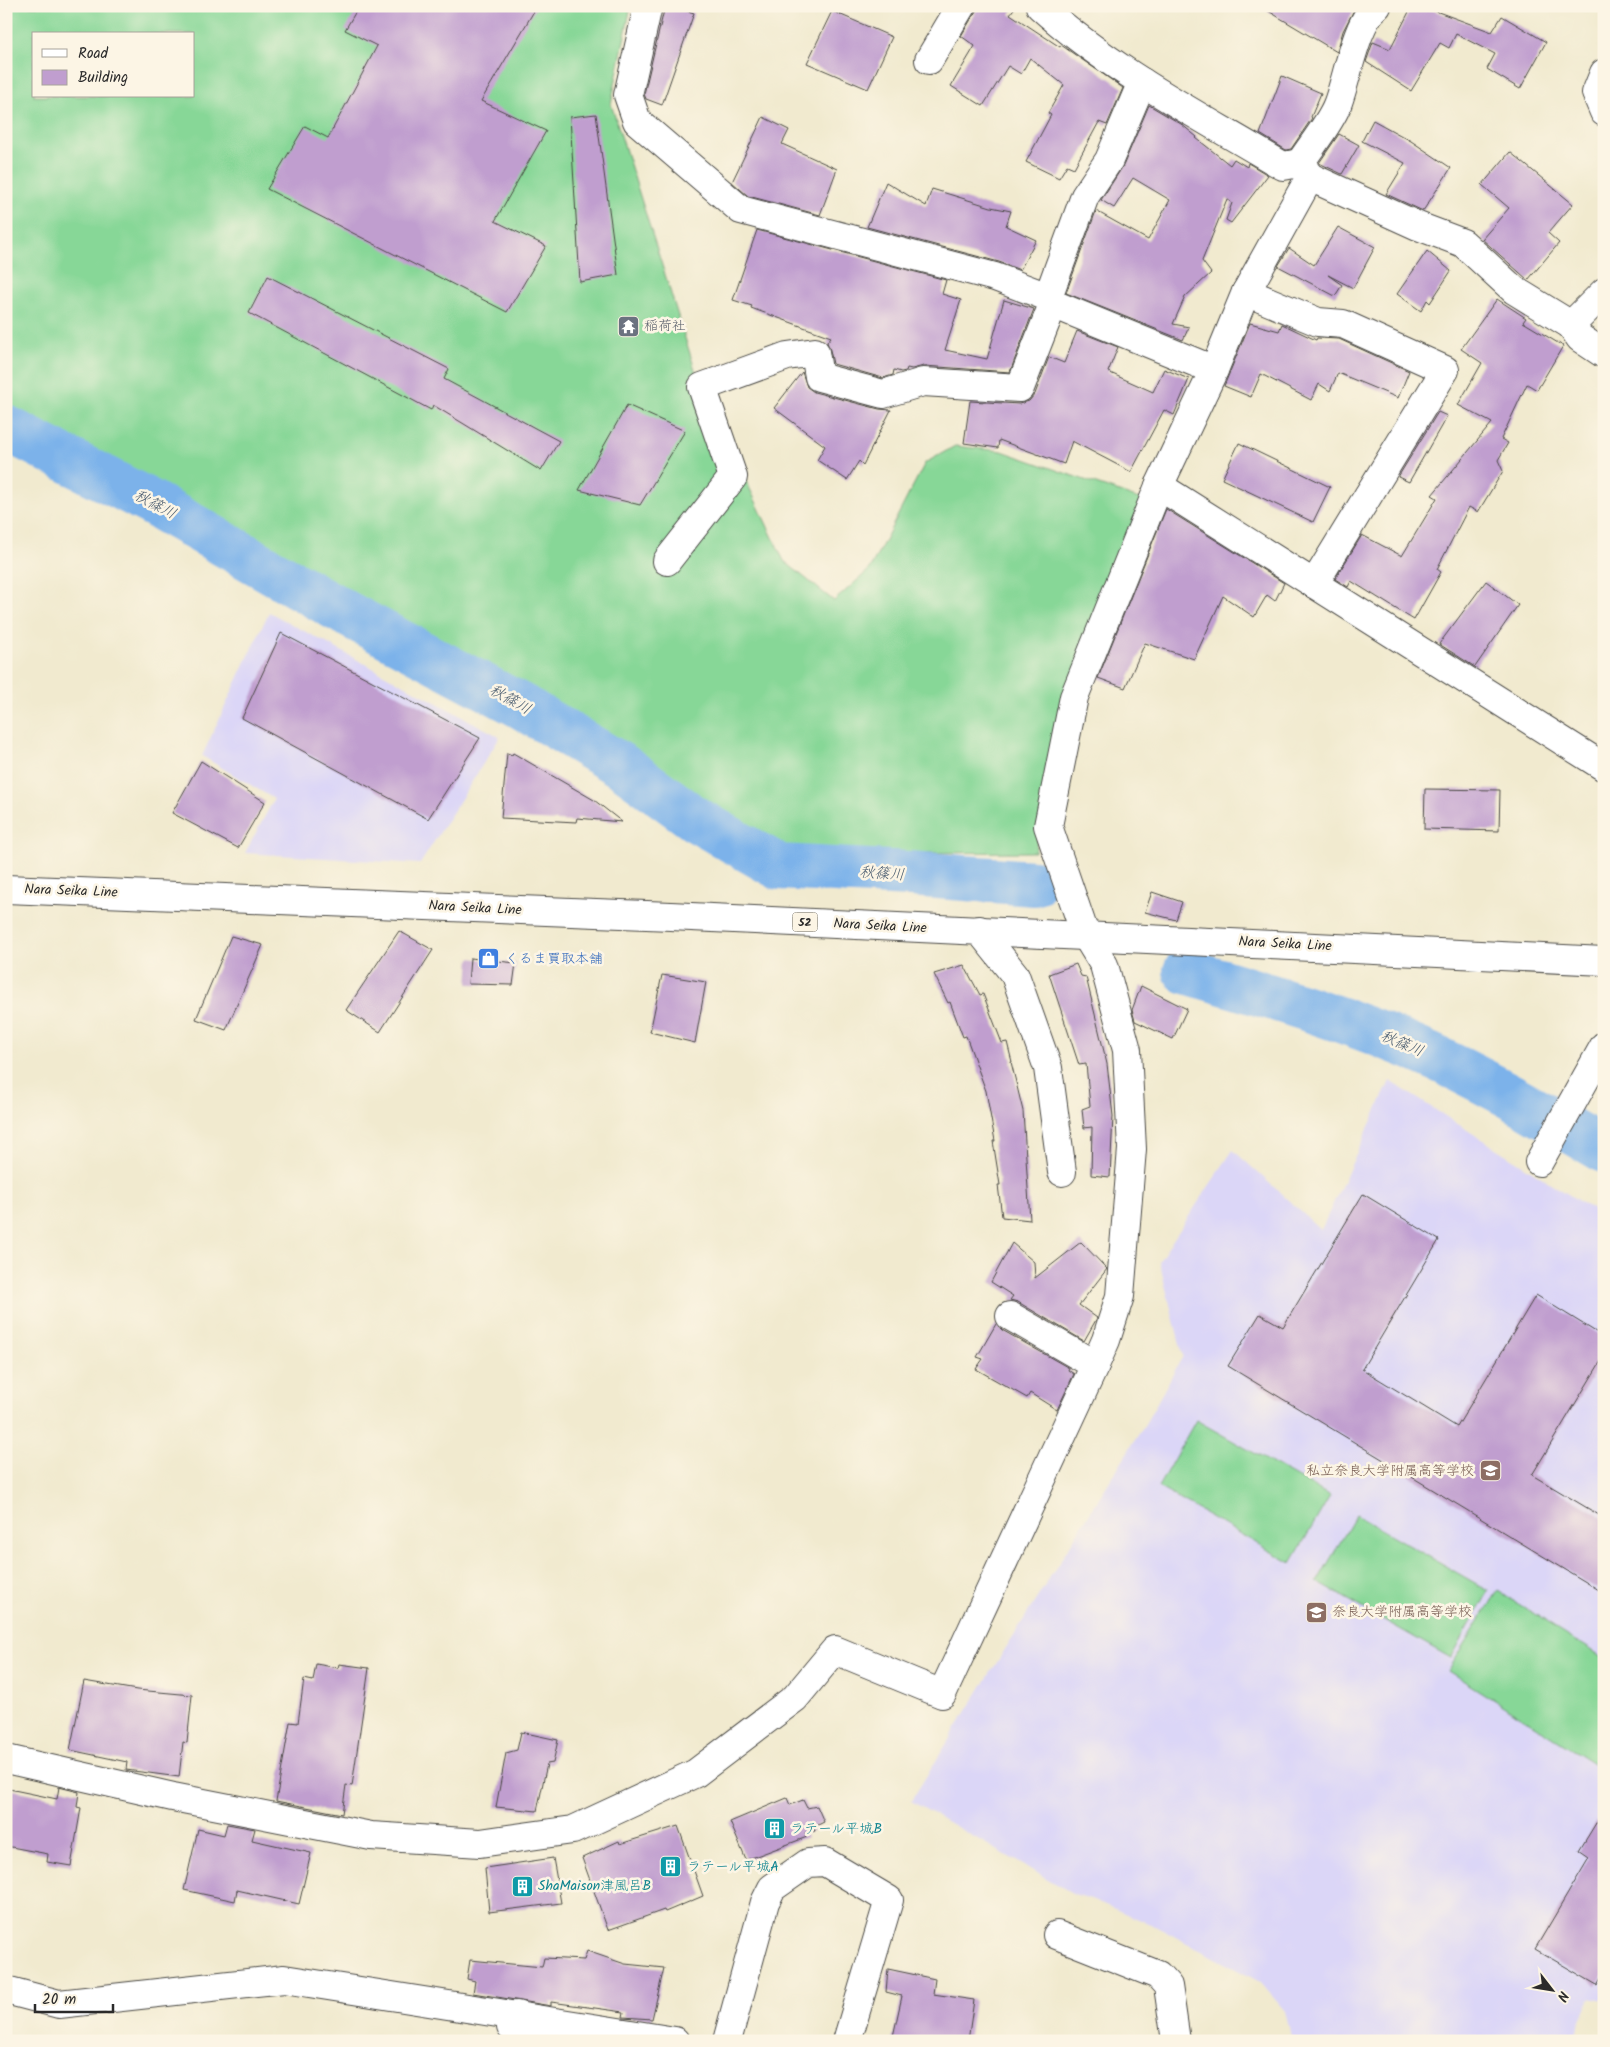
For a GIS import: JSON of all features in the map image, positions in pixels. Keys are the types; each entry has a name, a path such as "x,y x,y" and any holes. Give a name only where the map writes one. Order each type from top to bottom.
{"street":[{"path":"648,6 628,95 637,121 741,210 995,277 1214,370"},
{"path":"929,60 961,6"},
{"path":"1040,6 1068,31 1142,82 1283,166 1305,170 1418,226 1463,243 1514,290 1570,326 1580,338 1604,354"},
{"path":"6,1760 173,1797 371,1836 480,1843 574,1830 696,1773 795,1698 835,1650 942,1694 1095,1365 1106,1340 1120,1296 1132,1149 1127,1050 1104,965 1085,934 1048,826 1074,697 1159,486 1214,370 1246,292 1337,106 1354,48 1370,11 1377,6"},
{"path":"1604,73 1596,94 1604,112"},
{"path":"667,561 733,477 702,387 787,356 815,352 819,377 883,394 923,382 1020,388 1085,196 1109,160 1142,82"},
{"path":"1246,292 1318,322 1343,324 1446,370 1314,584"},
{"path":"1570,326 1604,292"},
{"path":"1159,486 1604,766"},
{"name":"Nara Seika Line","path":"6,889 1085,934 1604,960"},
{"path":"979,930 1015,976 1048,1068 1062,1172"},
{"path":"1543,1155 1604,1046"},
{"path":"1010,1316 1095,1365"},
{"path":"727,2041 765,1902 772,1888 808,1863 825,1862 889,1900 847,2041"},
{"path":"1057,1935 1158,1975 1168,1986 1176,2041"},
{"path":"6,1990 59,2004 284,1978 676,2041"},
{"path":"516,2015 511,2027 537,2041"}],"shaded area":[{"path":"269,612 500,737 420,864 245,853 274,799 202,756"},
{"name":"奈良大学附属高等学校","path":"1390,1081 1604,1217 1604,2001 1590,1998 1572,2041 1292,2041 1285,2011 1260,1982 1155,1926 1091,1899 1074,1894 911,1801 1145,1424 1183,1356 1159,1261 1233,1150 1321,1230"}],"green space":[{"path":"6,6 631,6 611,104 698,379 784,561 834,601 870,569 925,463 955,446 1002,451 1142,500 1064,703 1035,852 785,854 761,846 591,736 6,412"},
{"path":"1196,1420 1330,1496 1291,1563 1158,1487"},
{"path":"1356,1515 1489,1591 1451,1658 1317,1582"},
{"path":"1498,1591 1604,1658 1604,1751 1595,1764 1448,1671"}],"building":[{"path":"359,6 537,6 481,101 546,131 495,221 546,246 507,312 267,189 305,126 328,138 377,46 345,30"},
{"path":"665,6 672,6 694,13 662,105 646,99 644,94"},
{"path":"979,6 1016,6 1010,14 1060,47 1061,45 1123,88 1107,125 1099,122 1074,168 1067,165 1059,178 1026,162 1051,115 1048,113 1064,85 1030,58 1021,74 1008,66 983,106 951,86 975,46 961,36"},
{"path":"1260,6 1356,6 1343,31 1337,52"},
{"path":"1412,6 1422,6 1492,32 1502,16 1546,42 1520,89 1487,69 1495,54 1456,34 1449,48 1440,43 1411,91 1366,62 1373,42 1390,49"},
{"path":"832,11 892,37 868,89 807,63"},
{"path":"1282,76 1321,93 1312,118 1291,149 1286,150 1260,134"},
{"path":"1149,105 1181,124 1230,165 1234,159 1247,167 1248,163 1268,175 1231,223 1226,220 1232,203 1227,199 1202,261 1211,273 1185,297 1173,324 1189,327 1183,340 1066,293 1096,211 1148,240 1170,200 1133,178 1114,208 1101,200 1123,166"},
{"path":"596,114 618,275 580,282 570,117"},
{"path":"763,117 789,130 782,144 837,169 820,215 748,196 732,182"},
{"path":"1373,120 1411,141 1451,168 1423,211 1386,194 1405,163 1362,141"},
{"path":"1339,134 1359,145 1342,174 1319,163"},
{"path":"1510,152 1573,204 1548,233 1559,243 1528,280 1482,239 1509,208 1482,185"},
{"path":"886,182 926,206 932,189 991,207 1011,211 1006,226 1036,240 1020,270 999,262 867,227"},
{"path":"1338,227 1375,247 1353,288 1328,275 1342,285 1335,296 1278,266 1289,248 1314,265"},
{"path":"757,230 946,280 942,294 961,300 945,350 987,359 1004,300 1034,309 1010,372 924,366 912,369 907,368 906,371 901,372 894,370 893,375 883,378 833,364 827,342 831,337 733,300"},
{"path":"1427,251 1451,271 1430,303 1427,300 1421,311 1397,294"},
{"path":"268,276 449,369 444,379 559,441 541,471 433,405 431,410 249,313"},
{"path":"1497,299 1526,318 1523,322 1563,346 1537,390 1527,384 1501,439 1508,443 1498,460 1503,471 1478,512 1469,507 1437,569 1441,572 1414,620 1351,581 1348,587 1335,579 1362,535 1402,556 1437,498 1432,495 1492,423 1458,405 1482,363 1461,349"},
{"path":"1250,323 1279,331 1282,324 1316,340 1317,338 1339,339 1409,371 1398,398 1338,373 1330,391 1319,384 1311,400 1261,374 1251,397 1224,386"},
{"path":"1077,331 1118,347 1108,372 1153,392 1164,369 1189,379 1174,415 1164,410 1131,472 1072,441 1064,464 999,440 998,448 964,443 970,401 1019,404 1029,401 1035,394 1049,357 1064,363"},
{"path":"802,372 807,387 814,392 879,409 891,410 863,465 859,461 847,480 817,460 825,446 774,408"},
{"path":"627,405 685,431 640,505 579,490"},
{"path":"1438,412 1447,416 1409,482 1398,477"},
{"path":"1239,443 1330,487 1313,522 1222,479"},
{"path":"1166,509 1284,583 1275,601 1267,595 1254,617 1223,596 1194,659 1145,643 1125,688 1098,678"},
{"path":"1486,581 1518,605 1475,667 1439,644"},
{"path":"281,633 480,738 428,819 242,718"},
{"path":"507,753 512,755 513,753 594,800 622,822 577,818 576,822 501,818"},
{"path":"201,761 265,802 238,848 172,813"},
{"path":"1425,789 1500,790 1499,831 1424,829"},
{"path":"1152,892 1182,902 1176,920 1145,912"},
{"path":"399,931 433,950 380,1032 346,1010"},
{"path":"231,936 263,945 226,1030 196,1019"},
{"path":"470,958 516,963 513,985 468,984"},
{"path":"1076,964 1081,976 1086,977 1107,1064 1113,1116 1110,1177 1091,1175 1092,1127 1084,1128 1082,1109 1090,1106 1086,1064 1079,1065 1049,974"},
{"path":"964,965 980,995 983,994 1002,1043 1007,1042 1023,1111 1030,1220 1002,1217 998,1185 1000,1185 993,1141 995,1141 986,1091 966,1036 963,1037 950,1002 948,1003 934,974"},
{"path":"662,975 706,982 695,1043 650,1032"},
{"path":"1141,986 1187,1009 1173,1039 1135,1021 1132,1010"},
{"path":"1363,1194 1439,1240 1362,1369 1457,1427 1536,1295 1604,1337 1604,1356 1532,1475 1604,1518 1604,1593 1228,1366 1260,1314 1283,1327"},
{"path":"1081,1242 1107,1269 1079,1305 1097,1318 1084,1341 1018,1302 1010,1300 1013,1296 991,1282 1012,1243 1034,1262 1035,1278"},
{"path":"996,1324 1002,1330 1069,1368 1068,1370 1074,1374 1057,1410 1030,1393 1027,1398 976,1369 983,1359 977,1357"},
{"path":"316,1664 338,1668 339,1664 369,1668 352,1786 346,1785 342,1814 276,1801 290,1722 298,1723 304,1679 313,1681"},
{"path":"84,1681 137,1690 192,1695 187,1743 183,1742 179,1777 126,1770 127,1762 70,1750"},
{"path":"521,1732 558,1740 553,1763 547,1764 537,1811 496,1807 506,1753 517,1750"},
{"path":"59,1787 79,1792 77,1807 81,1808 71,1866 47,1862 48,1854 6,1846 6,1802 9,1789 57,1799"},
{"name":"ラテール平城B","path":"787,1798 790,1805 803,1800 807,1808 817,1806 824,1822 814,1827 815,1831 805,1833 807,1837 746,1860 730,1822"},
{"path":"1604,1810 1604,1973 1597,1985 1535,1949 1589,1858 1579,1851"},
{"path":"227,1824 255,1829 252,1840 311,1853 299,1904 237,1890 235,1901 184,1890 198,1829 224,1835"},
{"path":"678,1826 703,1896 665,1912 664,1910 608,1930 582,1858 619,1841 620,1844"},
{"name":"ShaMaison津風呂B","path":"553,1858 561,1903 489,1912 485,1868"},
{"path":"587,1951 625,1964 664,1968 652,2019 623,2017 624,2012 551,2002 551,2006 473,1993 475,1981 467,1979 470,1960 542,1967 544,1958 584,1960"},
{"path":"888,1969 935,1979 933,1994 974,2000 968,2041 892,2041 902,1996 886,1992"}],"waterway":[{"name":"秋篠川","path":"6,428 150,502 349,615 521,706 625,768 695,819 779,867 1034,883"},
{"name":"秋篠川","path":"1186,971 1275,998 1392,1039 1491,1085 1604,1150"}],"place":[{"name":"稲荷社","path":"628,326"},
{"name":"くるま買取本舗","path":"489,959"},
{"name":"私立奈良大学附属高等学校","path":"1490,1471"},
{"name":"奈良大学附属高等学校","path":"1316,1612"},
{"name":"ラテール平城B","path":"774,1829"},
{"name":"ラテール平城A","path":"671,1867"},
{"name":"ShaMaison津風呂B","path":"522,1886"}]}
